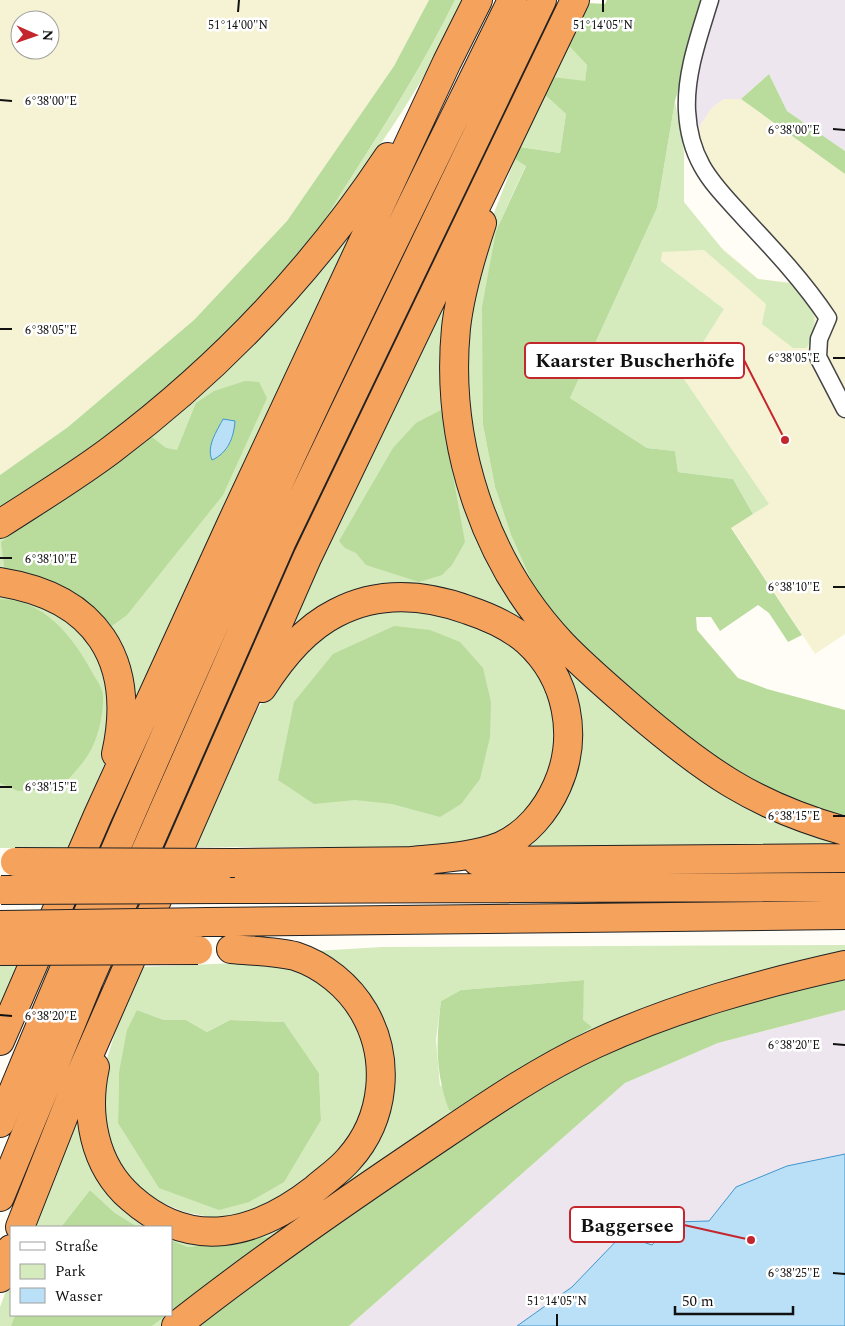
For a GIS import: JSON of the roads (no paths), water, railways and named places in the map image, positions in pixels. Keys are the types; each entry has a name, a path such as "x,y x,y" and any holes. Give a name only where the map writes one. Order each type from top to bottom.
{"highway":[{"path":"0,1041 98,816 232,522 447,62 478,0"},
{"path":"0,1124 132,809 255,535 389,252 512,0"},
{"path":"0,1197 89,980 281,543 542,0"},
{"path":"20,1226 106,1019 307,558 575,0"},
{"path":"0,524 110,451 160,411 240,338 322,248 365,191 447,62"},
{"path":"517,120 474,247 456,325 454,401 460,442 471,483 488,531 509,573 534,610 561,643 589,671 680,749 716,776 756,799 806,820 845,832"},
{"path":"0,582 27,586 54,596 74,609 93,626 108,648 122,695 122,719 112,769 98,816"},
{"path":"222,750 271,674 294,646 316,625 336,612 364,602 394,597 419,597 446,602 509,627 527,640 540,655 553,673 563,696 568,722 568,750 562,774 552,797 536,819 520,834 502,845 480,852 412,861"},
{"path":"8,862 235,863 845,858"},
{"path":"0,890 845,887"},
{"path":"0,925 845,915"},
{"path":"0,951 231,949 468,920"},
{"path":"106,1019 93,1078 90,1116 99,1151 122,1189 140,1206 154,1215 195,1230 225,1232 238,1230 280,1214 341,1168 358,1148 377,1108 381,1080 379,1053 368,1018 354,997 336,978 314,964 294,956 231,949"},
{"path":"176,1326 308,1227 503,1094 595,1044 686,1008 769,982 845,965"},
{"path":"0,1278 10,1252"}],"street":[{"path":"710,0 696,45 688,81 687,111 691,139 702,166 715,186 808,288 828,318 819,339 818,357 845,409"}],"water":[{"path":"223,419 235,421 233,433 226,449 212,460 211,444"},
{"path":"845,1154 845,1326 517,1326 572,1287 622,1235 652,1245 673,1222 709,1221 736,1187 787,1166"}],"place":[{"name":"Kaarster Buscherhöfe","path":"785,440"},
{"name":"Baggersee","path":"751,1240"}]}
